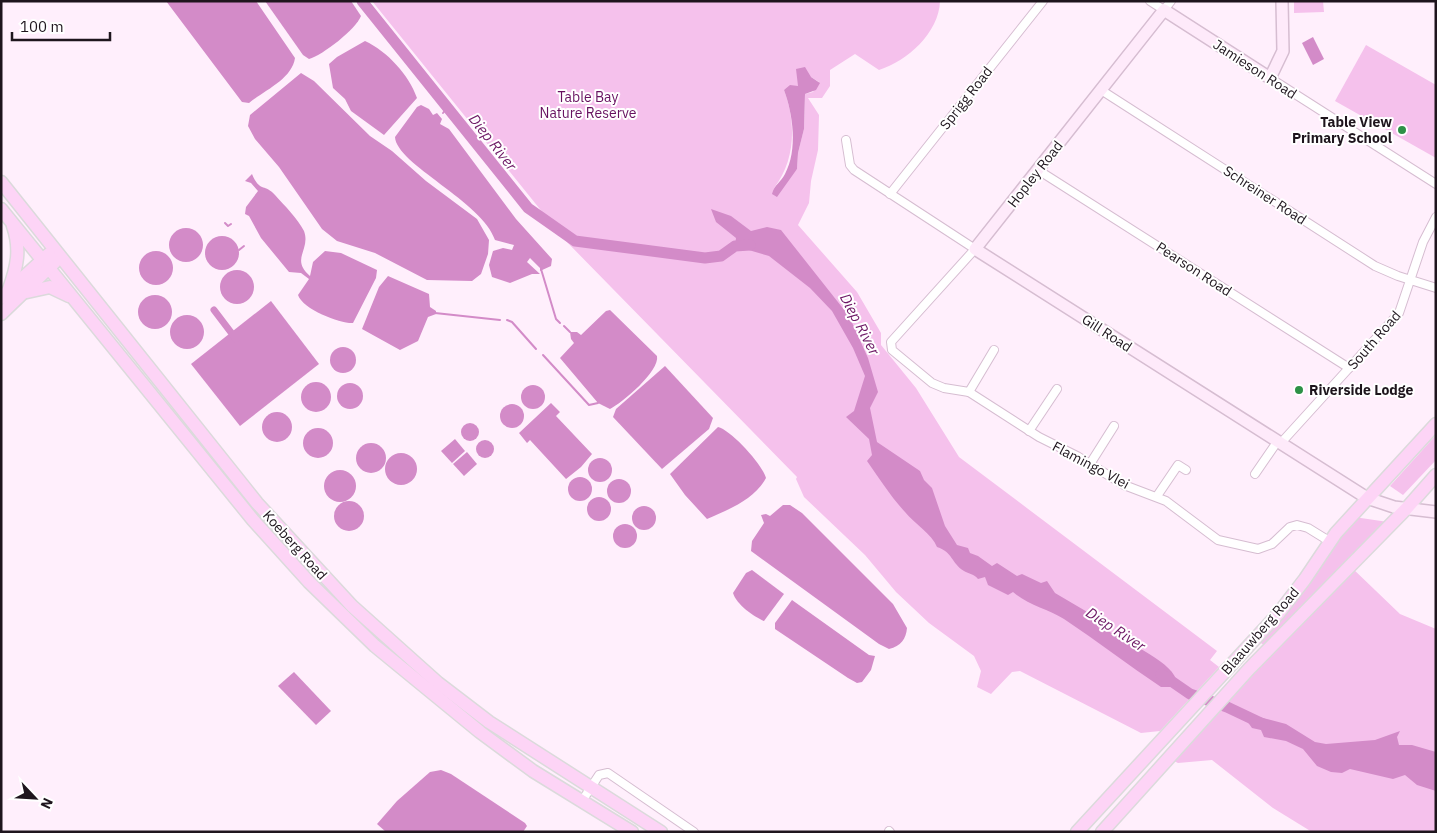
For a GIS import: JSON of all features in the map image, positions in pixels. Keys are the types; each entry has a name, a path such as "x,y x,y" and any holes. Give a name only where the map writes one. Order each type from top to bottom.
{"main road":[{"name":"Koeberg Road","path":"1,182 257,503 352,606 438,683 488,722 661,832"},
{"name":"Koeberg Road","path":"1,209 47,263 253,520 310,582 375,646 426,690 533,771 632,832"},
{"path":"4,295 18,258 18,242 12,222"},
{"path":"4,295 58,253"},
{"path":"1,314 22,293 47,263"},
{"path":"22,293 35,288 50,286 60,290 78,304"},
{"name":"Blaauwberg Road","path":"1077,832 1290,600 1330,541 1436,424"},
{"name":"Blaauwberg Road","path":"1102,832 1248,669 1406,509 1436,475"}],"street":[{"name":"Sprigg Road","path":"890,194 1042,1"},
{"name":"Jamieson Road","path":"1150,1 1167,6 1270,78 1436,184"},
{"path":"1270,78 1283,51 1282,1"},
{"name":"Hopley Road","path":"892,341 975,250 1167,6"},
{"name":"Schreiner Road","path":"1101,90 1375,266 1412,281 1436,288"},
{"name":"Gill Road","path":"846,140 850,165 858,173 975,250 1278,443 1367,498 1406,509 1436,512"},
{"name":"Pearson Road","path":"1038,170 1350,368"},
{"name":"South Road","path":"1256,474 1278,443 1350,368 1399,313 1412,281 1424,242 1436,217"},
{"name":"Flamingo Vlei","path":"892,341 890,345 892,350 932,383 944,388 969,392 1029,431 1124,485 1157,496 1181,512 1212,537 1247,548 1264,548 1277,541 1294,525 1297,525 1308,528 1330,541"},
{"path":"969,392 994,350"},
{"path":"1029,431 1057,389"},
{"path":"1090,464 1114,426"},
{"path":"1157,496 1178,465 1186,470"},
{"path":"582,802 600,774 610,774 694,832"}],"green space":[{"name":"Table Bay Nature Reserve","path":"372,1 940,1 938,13 928,35 910,53 890,66 879,70 855,54 830,70 830,86 822,98 808,98 819,115 818,150 811,181 809,203 798,225 857,292 881,333 881,345 916,388 959,457 1217,651 1210,660 1219,667 1160,731 1141,733 1020,671 1012,672 991,694 977,687 981,671 974,656 929,623 896,592 865,555 804,497 796,479 797,477 564,239","holes":["811,77 819,82 813,92 805,94 804,129 798,153 797,169 774,188 787,165 792,140 791,115 784,90 798,86"]},
{"path":"1294,1 1323,1 1324,12 1294,13"},
{"path":"1366,45 1436,85 1436,158 1335,101"},
{"path":"1436,435 1436,460 1403,495 1390,486"},
{"path":"1354,517 1388,522 1267,647 1256,640"},
{"path":"1350,566 1400,614 1436,629 1436,832 1312,832 1273,808 1212,760 1178,763 1168,758"}],"shaded area":[{"path":"166,1 256,1 295,58 293,65 277,84 249,103 242,102"},
{"path":"265,1 351,1 361,16 353,28 338,41 309,59 303,55"},
{"path":"1313,37 1324,59 1313,65 1302,43"},
{"path":"365,41 389,57 403,72 417,98 384,135 351,111 345,99 333,88 329,64 337,57"},
{"path":"805,67 811,77 820,83 816,90 805,94 804,129 798,153 797,169 777,197 772,194 774,188 785,174 792,154 793,143 792,121 784,90 790,85 798,86 796,69"},
{"path":"301,73 314,81 370,136 392,151 426,181 477,219 489,240 488,254 481,274 472,281 427,280 375,253 337,241 322,229 279,167 255,139 248,126 250,115"},
{"path":"421,105 429,109 433,115 437,113 442,119 440,124 449,129 516,219 552,259 551,266 540,271 540,268 530,258 527,262 540,274 532,274 510,283 492,277 489,265 493,251 503,248 512,250 514,245 495,240 487,226 474,212 409,159 399,148 395,137 417,107"},
{"path":"252,174 257,184 271,191 291,212 304,231 305,244 301,259 304,270 310,276 313,262 325,251 341,253 377,270 376,278 353,323 323,315 301,301 298,295 309,279 301,273 289,272 261,238 249,216 245,214 246,207 258,191 251,183 245,181"},
{"path":"711,209 731,216 751,231 767,227 781,230 849,316 868,358 878,392 870,408 877,442 920,471 924,480 932,488 945,526 957,545 968,548 970,553 992,566 997,563 1017,576 1022,574 1041,583 1047,581 1055,593 1089,613 1099,628 1103,628 1155,657 1172,672 1176,679 1170,687 1161,687 1064,619 1013,592 1008,595 988,585 985,577 978,579 964,571 946,552 937,547 935,542 890,494 867,461 872,455 869,439 846,417 854,411 865,376 853,348 832,311 810,288 769,256 735,246 736,238 716,222"},
{"path":"186,228 198,233 203,245 198,257 186,262 174,257 169,245 174,233"},
{"path":"222,236 234,241 239,253 234,265 222,270 210,265 205,253 210,241"},
{"path":"156,251 168,256 173,268 168,280 156,285 144,280 139,268 144,256"},
{"path":"237,270 249,275 254,287 249,299 237,304 225,299 220,287 225,275"},
{"path":"388,276 429,294 430,307 436,311 436,314 428,317 418,341 400,350 362,329 379,287"},
{"path":"155,295 167,300 172,312 167,324 155,329 143,324 138,312 143,300"},
{"path":"271,301 319,364 240,426 191,364"},
{"path":"610,310 657,356 653,370 647,378 631,394 610,409 598,403 560,358 574,343 570,332 577,332 581,335 606,311"},
{"path":"187,315 199,320 204,332 199,344 187,349 175,344 170,332 175,320"},
{"path":"343,347 352,351 356,360 352,369 343,373 334,369 330,360 334,351"},
{"path":"665,366 713,418 709,429 662,469 613,417 616,409"},
{"path":"316,382 327,386 331,397 327,408 316,412 305,408 301,397 305,386"},
{"path":"350,383 359,387 363,396 359,405 350,409 341,405 337,396 341,387"},
{"path":"533,385 538,386 544,392 544,402 538,408 533,409 528,408 522,402 521,397 522,392 528,386"},
{"path":"551,403 560,412 556,416 592,454 581,467 566,479 530,440 527,443 519,433"},
{"path":"512,404 517,405 523,411 523,421 517,427 512,428 507,427 501,421 500,416 501,411 507,405"},
{"path":"277,412 288,416 292,427 288,438 277,442 266,438 262,427 266,416"},
{"path":"466,423 474,423 479,428 477,439 466,441 461,436 461,428"},
{"path":"718,427 731,434 746,449 764,472 766,478 748,498 732,508 707,519 685,495 670,474"},
{"path":"318,428 329,432 333,443 329,454 318,458 307,454 303,443 307,432"},
{"path":"455,439 465,451 452,463 441,451"},
{"path":"481,440 489,440 494,445 492,456 481,458 476,453 476,445"},
{"path":"371,443 382,447 386,458 382,469 371,473 360,469 356,458 360,447"},
{"path":"467,452 477,464 464,476 453,464"},
{"path":"401,453 412,458 417,469 412,480 401,485 390,480 385,469 390,458"},
{"path":"600,458 605,459 611,465 611,475 605,481 600,482 595,481 589,475 588,470 589,465 595,459"},
{"path":"340,470 352,474 356,486 352,498 340,502 328,498 324,486 328,474"},
{"path":"580,477 585,478 591,484 591,494 585,500 580,501 575,500 569,494 568,489 569,484 575,478"},
{"path":"619,479 624,480 630,486 630,496 624,502 619,503 614,502 608,496 607,491 608,486 614,480"},
{"path":"599,497 604,498 610,504 610,514 604,520 599,521 594,520 588,514 587,509 588,504 594,498"},
{"path":"349,501 359,506 364,516 359,526 349,531 339,526 334,516 339,506"},
{"path":"783,505 790,505 802,513 893,604 907,628 904,639 900,644 889,649 879,644 751,551 752,541 764,523 761,515 766,514 770,516"},
{"path":"644,506 649,507 655,513 655,523 649,529 644,530 639,529 633,523 632,518 633,513 639,507"},
{"path":"625,524 630,525 636,531 636,541 630,547 625,548 620,547 614,541 613,536 614,531 620,525"},
{"path":"752,570 784,594 764,621 746,610 733,593 746,573"},
{"path":"792,600 869,655 875,656 871,670 862,682 857,683 848,678 775,629 775,623"},
{"path":"294,672 331,711 316,725 278,686"},
{"path":"1259,717 1286,724 1315,742 1326,744 1375,740 1400,731 1397,737 1399,745 1412,745 1436,752 1436,791 1417,785 1405,775 1393,779 1350,769 1342,773 1331,772 1317,766 1303,749 1286,741 1264,737 1261,730 1252,728 1247,721"},
{"path":"441,770 451,774 525,823 527,826 523,832 386,832 377,824 397,801 430,772"}],"waterway":[{"name":"Diep River","path":"362,1 528,208 575,241 705,258 721,256 735,246 750,245"},
{"path":"443,113 447,108"},
{"path":"225,223 228,226 231,224"},
{"path":"239,250 244,246"},
{"path":"541,269 556,319 560,323"},
{"path":"214,310 236,339"},
{"path":"435,313 500,320"},
{"path":"507,320 512,322 536,349"},
{"path":"564,326 570,332"},
{"path":"543,355 589,405 598,403"},
{"name":"Diep River","path":"1161,674 1190,694 1227,707 1265,725"}],"place":[{"name":"Table View Primary School","path":"1402,130"},
{"name":"Riverside Lodge","path":"1299,390"}]}
